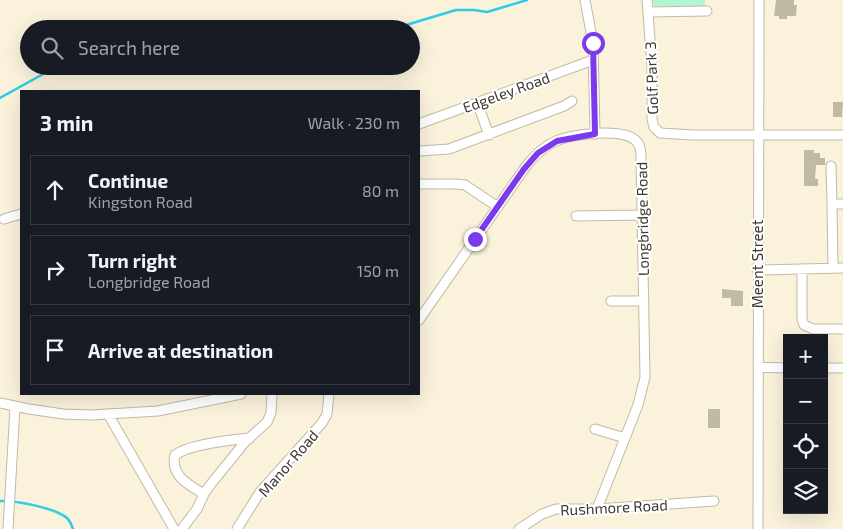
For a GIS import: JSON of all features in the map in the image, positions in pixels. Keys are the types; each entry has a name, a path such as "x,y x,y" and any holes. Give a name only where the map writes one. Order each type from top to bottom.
{"street":[{"path":"585,0 593,43 595,134"},
{"name":"Golf Park 3","path":"647,0 652,66 652,120 657,131 664,134 758,135"},
{"name":"Meent Street","path":"758,529 759,0"},
{"path":"649,12 707,11"},
{"name":"Edgeley Road","path":"420,124 593,60"},
{"path":"420,150 449,149 564,106 572,101"},
{"path":"477,102 489,134"},
{"name":"Longbridge Road","path":"420,319 530,161 544,148 557,141 595,134 623,135 630,137 638,144 641,158 644,301 643,385 638,405 597,509"},
{"path":"758,135 843,135"},
{"path":"832,166 833,268"},
{"path":"420,184 465,185 498,207"},
{"path":"832,204 843,204"},
{"path":"4,220 20,214"},
{"path":"576,216 642,215"},
{"path":"757,270 843,268"},
{"path":"802,270 802,319 804,325 813,329 843,328"},
{"path":"611,301 644,301"},
{"path":"758,367 783,368"},
{"path":"828,368 843,368"},
{"path":"0,403 62,414 108,414 164,410 236,395"},
{"path":"182,529 197,509 204,494 250,438 267,422 271,413 272,395"},
{"name":"Manor Road","path":"237,529 260,492 322,423 328,414 329,395"},
{"path":"8,529 15,407"},
{"path":"108,414 174,529"},
{"path":"595,429 625,438"},
{"path":"204,494 187,483 176,472 175,455 184,450 219,442 250,438"},
{"name":"Rushmore Road","path":"519,529 542,514 556,508 597,509 714,501"}],"green space":[{"path":"653,0 705,0 705,6 654,6"}],"building":[{"path":"776,0 794,0 794,5 797,5 796,16 787,16 787,19 779,19 779,16 774,16"},
{"path":"833,102 843,102 842,117 833,117"},
{"path":"804,150 814,150 814,153 820,153 820,158 825,158 825,165 816,165 815,179 818,179 818,186 804,186"},
{"path":"722,289 743,291 743,306 731,306 731,298 722,298"},
{"path":"708,409 720,409 720,428 708,428"}],"waterway":[{"path":"420,21 456,10 487,12 527,0"},
{"path":"0,98 41,75"},
{"path":"0,501 25,503 54,511 67,518 73,529"}],"route":[{"path":"475,239 524,169 538,153 557,141 595,134 593,43"}]}
